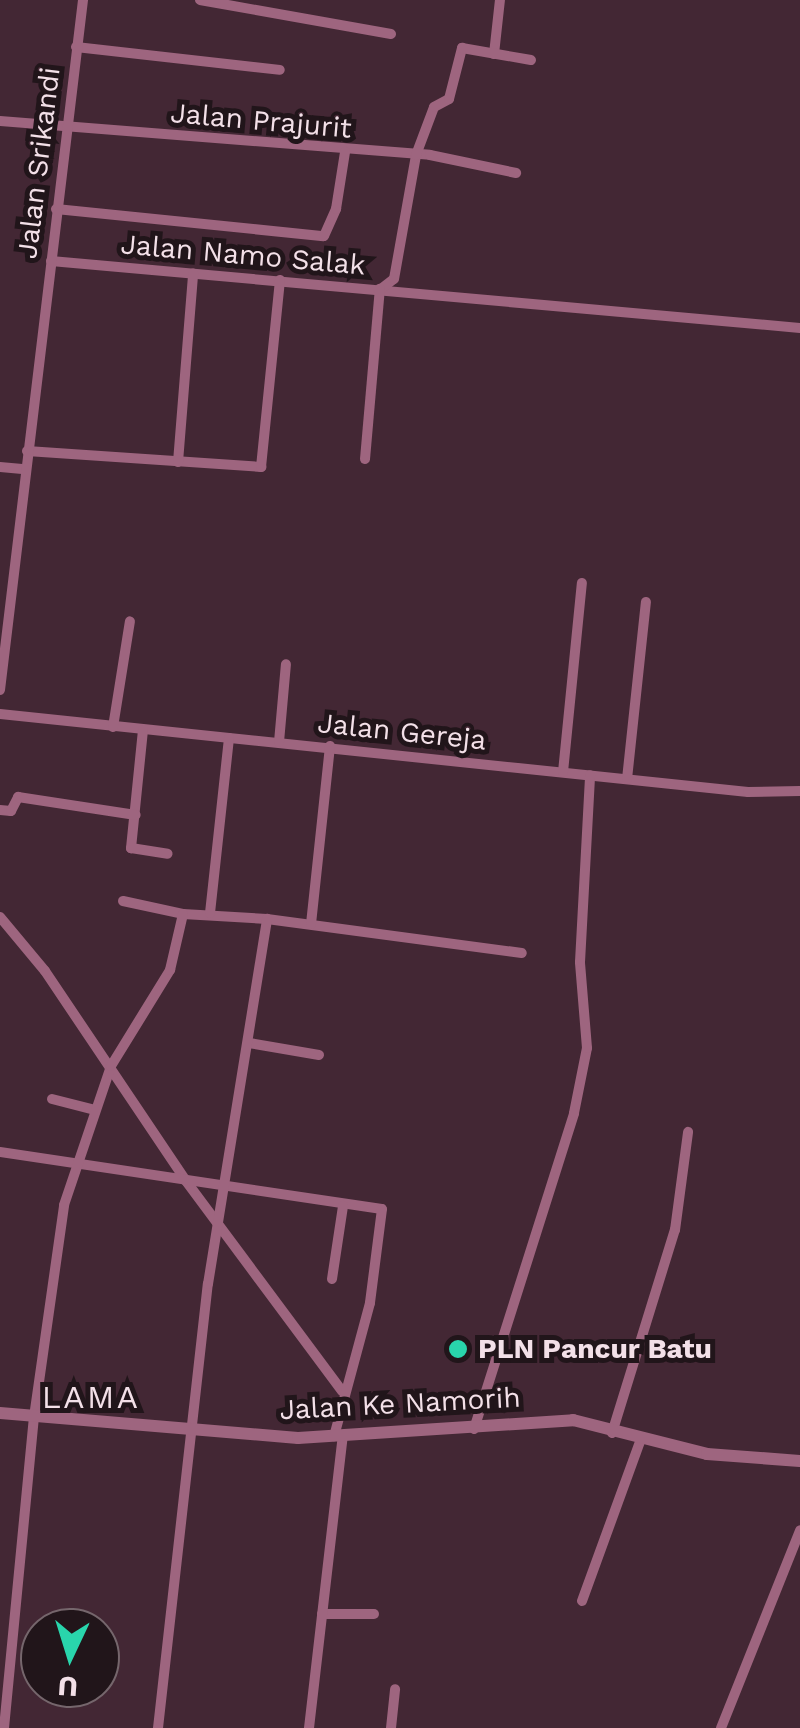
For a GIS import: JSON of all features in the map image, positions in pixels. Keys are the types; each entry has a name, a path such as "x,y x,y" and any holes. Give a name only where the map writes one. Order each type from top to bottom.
{"street":[{"name":"Jalan Srikandi","path":"0,690 82,0"},
{"path":"200,0 391,34"},
{"path":"494,54 500,0"},
{"path":"76,47 280,70"},
{"path":"380,289 394,279 416,155 434,107 450,99 462,48 531,60"},
{"name":"Jalan Prajurit","path":"0,121 416,155 516,173"},
{"path":"56,209 324,236 336,210 345,152"},
{"name":"Jalan Namo Salak","path":"51,261 380,289 366,459"},
{"path":"178,462 194,274"},
{"path":"26,451 261,467 280,280"},
{"path":"380,289 800,328"},
{"path":"0,467 25,469"},
{"path":"563,772 582,583"},
{"path":"627,779 646,602"},
{"path":"113,727 130,621"},
{"path":"279,742 286,664"},
{"name":"Jalan Gereja","path":"0,714 590,776 800,791"},
{"path":"143,730 131,848 168,854"},
{"path":"210,914 228,738"},
{"path":"311,924 330,746"},
{"path":"474,1429 574,1113 587,1048 580,962 590,776"},
{"path":"0,810 11,811 18,797 136,815"},
{"path":"122,901 184,914 311,924 522,953"},
{"path":"4,1728 34,1416 60,1223 111,1066 170,970 184,914"},
{"path":"0,917 111,1066 186,1181 342,1391"},
{"path":"158,1728 188,1433 267,919"},
{"path":"250,1042 320,1055"},
{"path":"52,1099 95,1110"},
{"path":"612,1432 675,1230 688,1132"},
{"path":"0,1152 343,1206 379,1208 386,1217 370,1303 342,1391 309,1728"},
{"path":"332,1279 343,1206"},
{"name":"Jalan Ke Namorih","path":"0,1412 188,1433 338,1436 574,1420 707,1454 800,1461"},
{"path":"582,1601 642,1440"},
{"path":"722,1728 800,1530"},
{"path":"322,1614 374,1614"},
{"path":"0,1624 14,1626"},
{"path":"391,1728 396,1690"}],"place":[{"name":"PLN Pancur Batu","path":"458,1349"}],"district":[{"name":"LAMA","path":"91,1397"}]}
